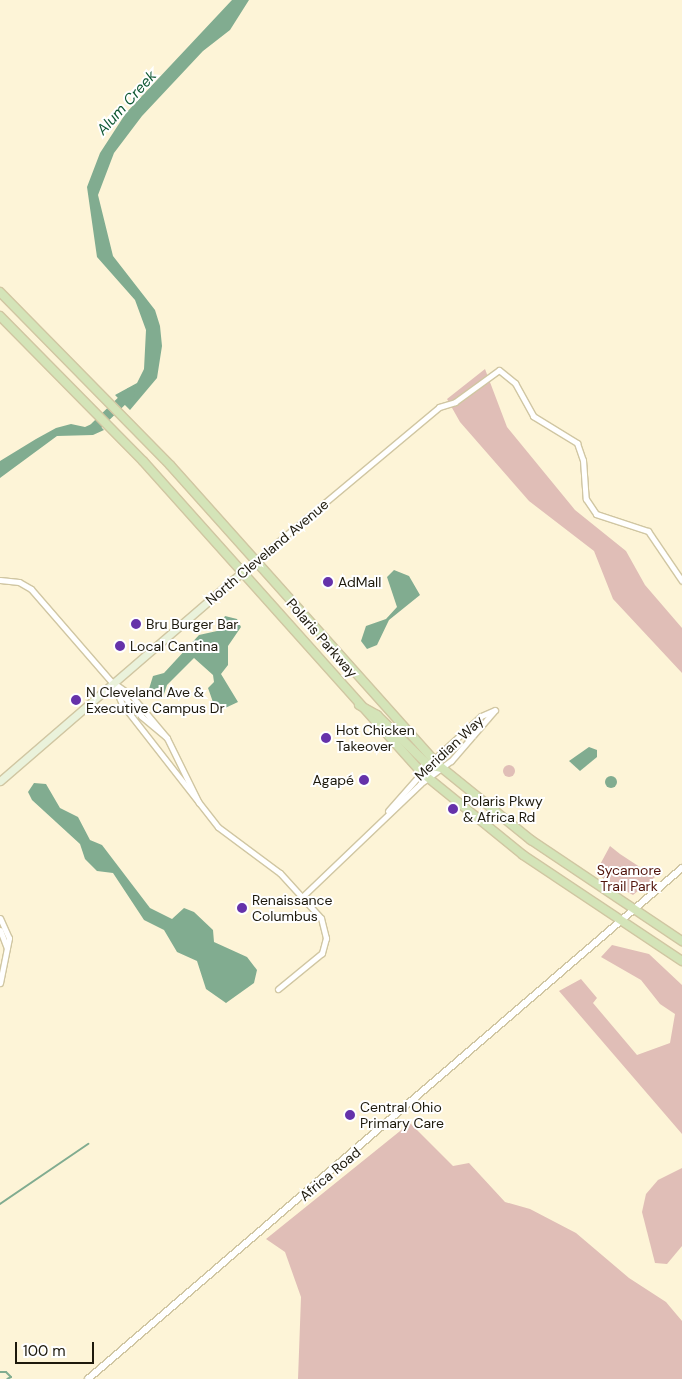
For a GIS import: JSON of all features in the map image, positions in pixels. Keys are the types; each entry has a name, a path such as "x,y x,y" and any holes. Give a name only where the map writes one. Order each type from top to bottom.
{"main road":[{"name":"Polaris Parkway","path":"0,292 129,422 255,561 430,762"},
{"name":"Polaris Parkway","path":"0,316 116,434 242,572 357,704 421,772 495,834 682,961"},
{"name":"North Cleveland Avenue","path":"0,781 255,561"},
{"path":"357,704 377,715 430,762 442,768 503,820 682,941"}],"street":[{"name":"North Cleveland Avenue","path":"255,561 422,422 493,371 505,371 533,416 568,436 582,450 586,499 596,514 648,531 682,581"},
{"path":"0,580 19,582 30,589 113,683 131,695 167,738 199,803"},
{"path":"113,683 122,704 224,832 270,863 303,896 324,922 325,946 314,963 278,989"},
{"name":"Meridian Way","path":"303,896 420,784 430,780 495,710 481,716 430,762 380,822"},
{"name":"Africa Road","path":"88,1379 682,868"},
{"path":"0,918 9,938 0,983"},
{"path":"0,930 8,950"}],"green space":[{"path":"485,369 507,427 575,510 626,551 645,585 682,628 682,673 613,599 594,551 529,501 460,422 447,399"},
{"path":"509,765 515,771 509,777 503,771"},
{"name":"Sycamore Trail Park","path":"610,846 655,877 633,895 604,879 596,872"},
{"path":"612,945 649,954 682,985 682,1134 559,991 581,979 597,998 593,1003 637,1055 670,1043 675,1014 660,1004 641,980 601,957"},
{"path":"410,1123 453,1166 469,1163 505,1202 530,1209 576,1233 629,1278 666,1302 682,1321 682,1379 298,1379 301,1297 285,1252 266,1239"},
{"path":"682,1168 682,1246 667,1264 655,1263 642,1212 646,1194 658,1180"}],"shaded area":[{"path":"232,0 249,0 230,30 203,51 142,116 114,153 98,195 113,256 155,310 160,326 162,346 157,378 130,410 115,395 137,383 144,369 146,330 135,300 97,257 87,187 100,153 126,113"},
{"path":"96,422 104,430 93,435 57,436 0,478 0,461 36,439 56,428 71,424 85,427"},
{"path":"394,570 409,576 420,595 389,620 377,645 367,649 361,641 366,626 386,619 397,607 387,577"},
{"path":"225,616 237,619 241,627 228,646 228,665 221,674 238,702 223,709 214,705 208,688 214,682 213,675 194,658 167,685 163,697 155,698 149,689 153,676 164,673 199,635 217,631"},
{"path":"589,747 597,750 597,757 580,771 569,761"},
{"path":"613,776 616,777 616,787 609,788 606,787 605,780 606,777"},
{"path":"34,783 46,784 60,808 78,817 90,840 102,845 150,908 172,919 184,908 194,912 213,930 214,942 247,957 257,970 254,983 226,1003 206,989 197,961 177,952 164,930 144,920 113,873 97,871 85,859 80,844 32,800 28,792"}],"waterway":[{"name":"Alum Creek","path":"95,427 130,393"},
{"path":"0,1204 88,1144"},
{"path":"0,1372 6,1372 11,1377 7,1379"}],"place":[{"name":"AdMall","path":"328,582"},
{"name":"Bru Burger Bar","path":"136,624"},
{"name":"Local Cantina","path":"120,646"},
{"name":"N Cleveland Ave & Executive Campus Dr","path":"76,700"},
{"name":"Hot Chicken Takeover","path":"326,738"},
{"name":"Agapé","path":"364,780"},
{"name":"Polaris Pkwy & Africa Rd","path":"453,809"},
{"name":"Renaissance Columbus","path":"242,908"},
{"name":"Central Ohio Primary Care","path":"350,1115"}]}
